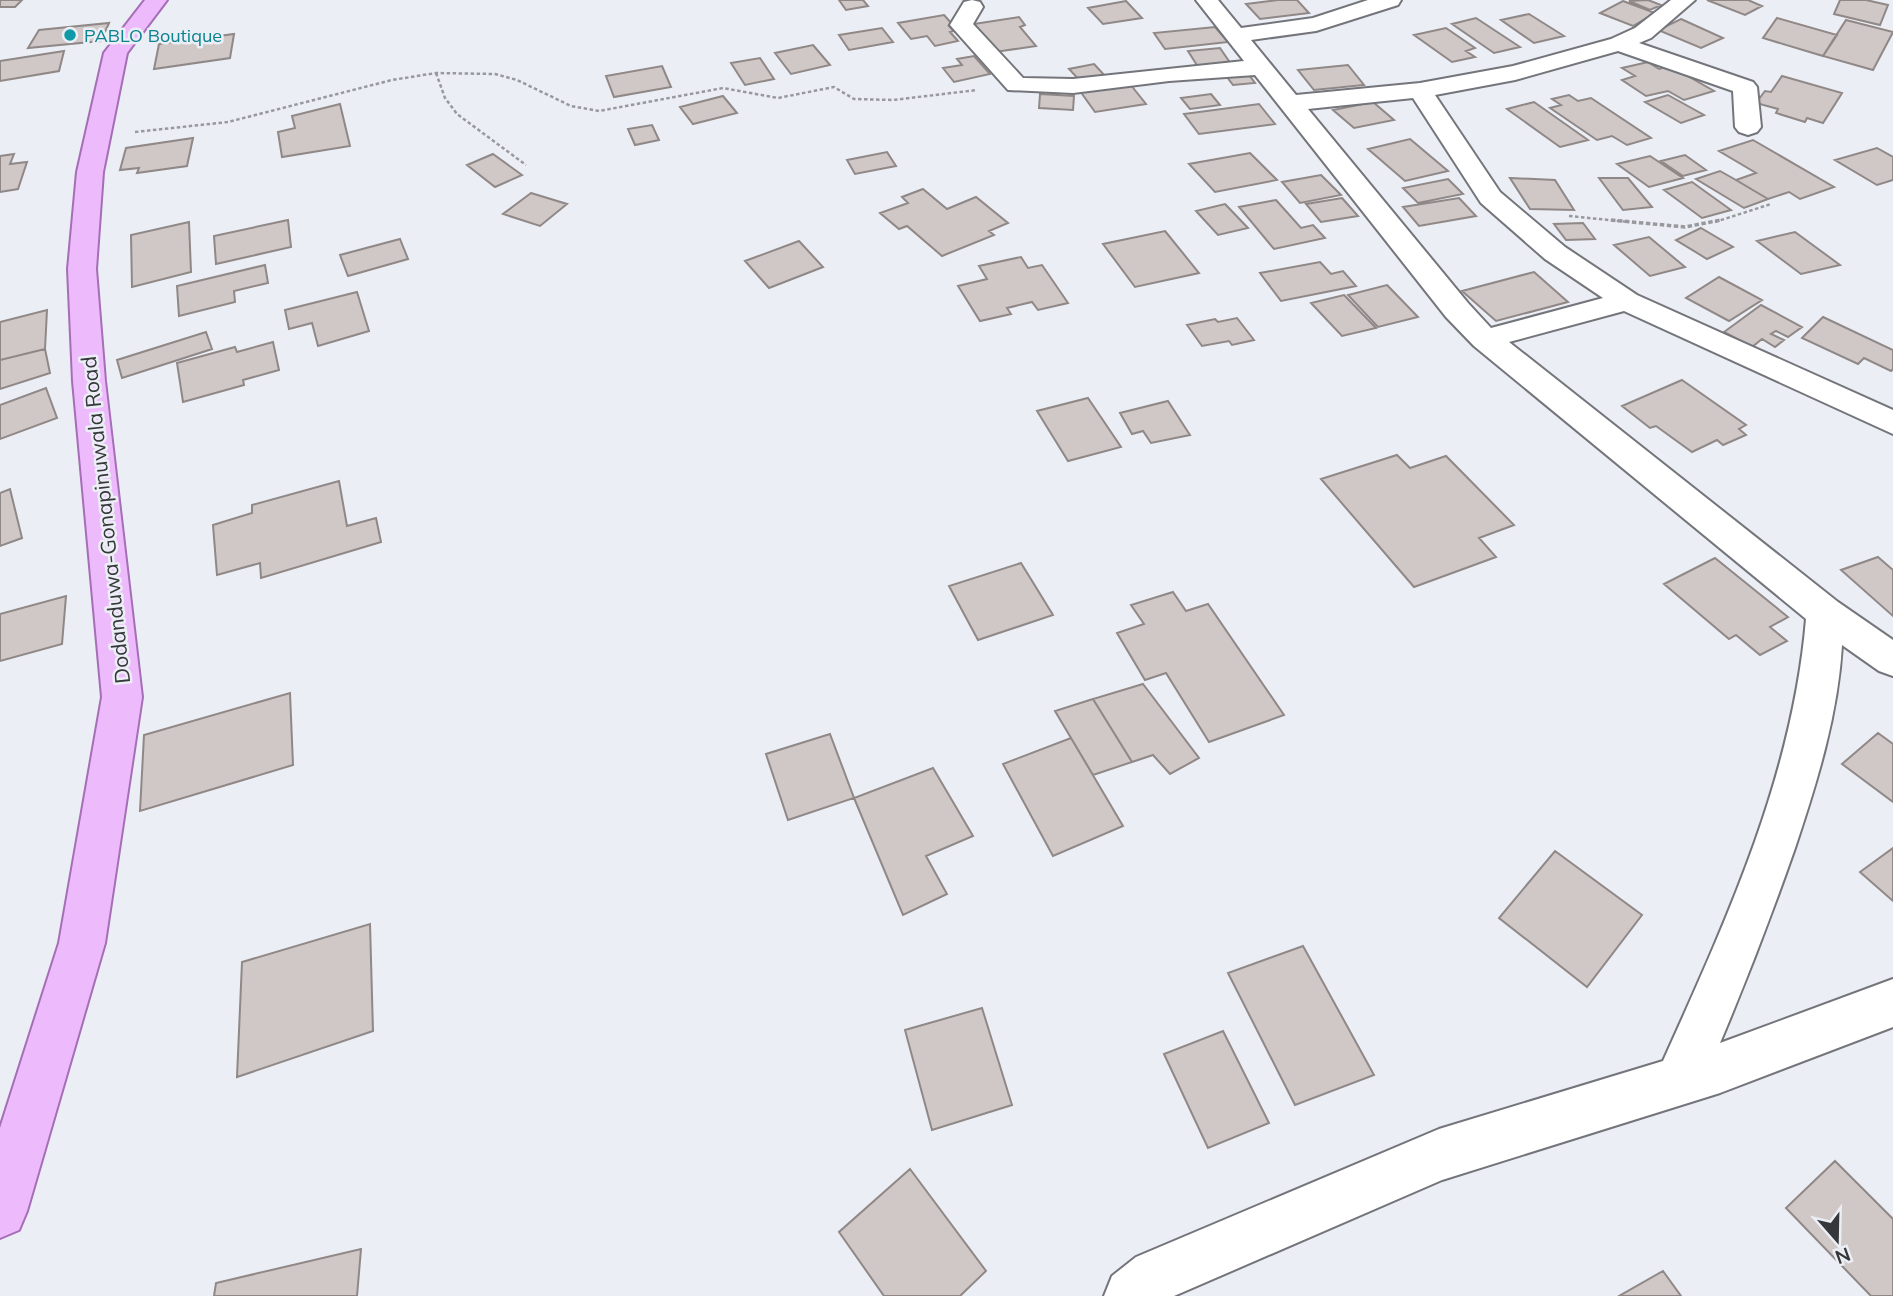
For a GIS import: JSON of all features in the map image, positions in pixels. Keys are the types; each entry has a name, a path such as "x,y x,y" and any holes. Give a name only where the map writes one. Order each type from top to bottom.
{"main road":[{"name":"Dodanduwa-Gonapinuwala Road","path":"0,1211 82,943 122,697 89,381 82,269 90,172 116,53 156,0"}],"street":[{"path":"1207,0 1457,310 1485,339 1825,613 1893,660"},
{"path":"1237,35 1317,24 1390,0"},
{"path":"1290,103 1420,90 1515,73 1619,44 1643,33 1684,0"},
{"path":"972,7 961,25 1016,85 1073,86 1169,74 1261,67"},
{"path":"1619,44 1745,87 1748,127"},
{"path":"1420,90 1490,197 1591,279 1627,301 1893,423"},
{"path":"1485,339 1627,301"},
{"path":"1680,1080 1741,939 1798,778 1821,673 1825,613"},
{"path":"1132,1296 1156,1276 1439,1155 1680,1080 1893,1003"}],"path":[{"path":"436,73 445,98 457,114 526,165"},
{"path":"98,136 228,122 392,80 436,73 495,74 517,80 571,106 599,111 723,88 778,98 834,88 854,99 893,100 1016,85"},
{"path":"1536,237 1537,221 1552,216 1685,228 1711,223 1771,204"}],"building":[{"path":"0,0 22,0 15,7 0,7"},
{"path":"839,0 863,0 868,6 846,10"},
{"path":"1297,0 1309,13 1260,19 1246,4"},
{"path":"1648,0 1661,5 1650,10 1629,1"},
{"path":"1707,0 1748,0 1762,6 1745,15"},
{"path":"1840,0 1866,0 1888,5 1880,25 1834,14"},
{"path":"1126,1 1142,18 1103,24 1088,8"},
{"path":"1623,1 1655,13 1633,26 1600,13"},
{"path":"1529,14 1564,36 1534,43 1501,20"},
{"path":"944,15 953,25 949,26 954,31 950,32 958,41 935,46 927,36 911,39 898,23"},
{"path":"1019,17 1025,25 1020,27 1036,46 995,52 974,24"},
{"path":"1476,18 1520,47 1494,53 1452,24"},
{"path":"1777,18 1837,35 1823,56 1763,38"},
{"path":"1681,19 1723,38 1701,48 1658,30"},
{"path":"1846,20 1893,32 1873,70 1823,56"},
{"name":"PABLO Boutique","path":"109,23 101,41 28,48 39,30"},
{"path":"1215,27 1228,42 1165,49 1154,33"},
{"path":"882,28 893,42 849,50 839,35"},
{"path":"1446,28 1475,48 1466,51 1475,57 1452,62 1414,35"},
{"path":"234,34 230,58 154,69 159,44"},
{"path":"813,45 830,65 791,74 775,53"},
{"path":"1220,48 1233,67 1200,70 1188,51"},
{"path":"64,51 59,71 0,81 0,61"},
{"path":"974,56 990,74 954,82 943,68 962,65 957,59"},
{"path":"760,58 774,79 745,85 731,63"},
{"path":"1648,62 1659,69 1670,66 1714,91 1684,100 1668,91 1646,96 1622,80 1635,76 1622,68"},
{"path":"1094,64 1107,78 1082,83 1069,69"},
{"path":"1348,65 1364,85 1314,90 1298,70"},
{"path":"662,66 671,87 614,97 606,76"},
{"path":"1246,71 1255,83 1233,85 1224,73"},
{"path":"1782,76 1842,93 1823,123 1807,118 1805,122 1776,113 1778,109 1756,103 1765,91 1771,92"},
{"path":"1130,84 1146,104 1095,112 1080,91"},
{"path":"1040,94 1074,96 1073,110 1039,108"},
{"path":"1211,94 1220,105 1190,109 1181,98"},
{"path":"1569,95 1578,101 1591,98 1651,138 1627,145 1612,136 1597,140 1550,108 1561,105 1552,99"},
{"path":"1668,95 1704,115 1681,123 1645,102"},
{"path":"723,96 737,113 693,124 680,107"},
{"path":"1373,102 1394,120 1354,128 1333,110"},
{"path":"1534,102 1588,140 1560,147 1507,109"},
{"path":"340,104 350,146 282,157 278,132 295,128 292,116"},
{"path":"1259,104 1275,124 1199,134 1184,114"},
{"path":"652,125 659,140 635,145 628,129"},
{"path":"193,138 187,166 137,173 139,168 120,170 126,148"},
{"path":"1410,139 1448,171 1405,181 1368,149"},
{"path":"1753,140 1834,187 1800,199 1789,192 1768,199 1736,180 1756,173 1719,151"},
{"path":"1877,148 1893,157 1893,180 1877,185 1835,160"},
{"path":"887,152 896,166 855,174 847,160"},
{"path":"1250,153 1277,180 1215,192 1189,164"},
{"path":"14,154 10,164 27,162 18,189 0,192 0,156"},
{"path":"493,154 522,175 495,187 467,165"},
{"path":"1685,155 1706,170 1683,176 1661,161"},
{"path":"1650,156 1683,178 1649,187 1617,164"},
{"path":"1720,171 1768,199 1744,208 1696,179"},
{"path":"1321,175 1341,195 1300,203 1282,182"},
{"path":"1510,178 1555,180 1574,210 1530,209"},
{"path":"1599,178 1628,178 1652,207 1623,210"},
{"path":"1448,179 1463,194 1418,203 1403,188"},
{"path":"1692,182 1731,210 1702,218 1664,190"},
{"path":"923,189 947,209 976,197 1008,223 989,231 994,235 942,256 907,226 899,229 880,213 908,203 902,197"},
{"path":"531,193 567,204 540,226 503,214"},
{"path":"1342,198 1358,216 1321,222 1306,204"},
{"path":"1459,198 1476,216 1419,226 1403,207"},
{"path":"1276,200 1301,228 1313,225 1325,238 1274,249 1239,207"},
{"path":"1225,204 1248,228 1218,235 1196,211"},
{"path":"288,220 291,247 216,264 214,236"},
{"path":"189,222 191,272 132,287 131,235"},
{"path":"1583,223 1595,239 1566,240 1554,224"},
{"path":"1701,228 1733,247 1707,259 1676,240"},
{"path":"1165,231 1199,273 1135,287 1103,244"},
{"path":"1795,232 1840,265 1801,274 1757,241"},
{"path":"1649,237 1685,267 1650,276 1614,245"},
{"path":"400,239 408,259 348,276 340,255"},
{"path":"799,241 823,267 769,288 745,261"},
{"path":"1021,257 1028,268 1042,265 1068,303 1038,310 1032,302 1007,308 1011,314 980,321 958,286 987,279 979,266"},
{"path":"1320,262 1331,274 1343,271 1356,286 1281,301 1260,273"},
{"path":"265,265 268,283 234,291 235,302 179,316 177,286"},
{"path":"1534,272 1568,302 1496,321 1462,291"},
{"path":"1719,277 1762,300 1729,321 1686,298"},
{"path":"1387,285 1418,317 1378,327 1348,295"},
{"path":"357,292 369,331 318,346 312,323 289,329 285,310"},
{"path":"1344,295 1376,328 1342,336 1311,303"},
{"path":"1761,305 1802,327 1788,337 1776,331 1771,334 1784,340 1775,347 1762,339 1752,347 1724,332"},
{"path":"47,310 45,349 0,360 0,322"},
{"path":"1823,317 1893,350 1893,369 1891,371 1864,358 1858,364 1802,338"},
{"path":"1237,318 1254,340 1232,345 1229,341 1202,346 1187,325 1215,319 1218,322"},
{"path":"206,332 212,349 122,378 117,360"},
{"path":"273,342 279,370 243,380 244,385 183,402 177,363 235,347 237,352"},
{"path":"45,349 50,373 0,389 0,360"},
{"path":"1682,380 1746,425 1739,429 1746,435 1723,445 1717,440 1692,452 1656,426 1650,428 1622,406"},
{"path":"46,388 57,418 0,439 0,405"},
{"path":"1088,398 1121,447 1068,461 1037,411"},
{"path":"1168,401 1190,435 1151,443 1143,431 1132,434 1120,413"},
{"path":"1397,455 1410,468 1446,456 1514,525 1479,538 1496,557 1414,587 1321,479"},
{"path":"339,481 347,526 376,518 381,542 261,578 260,563 217,575 213,525 252,513 252,505"},
{"path":"10,489 22,538 0,546 0,493"},
{"path":"1878,557 1893,570 1893,616 1841,570"},
{"path":"1715,558 1788,617 1770,627 1787,641 1760,655 1736,635 1729,639 1664,584"},
{"path":"1021,563 1053,615 978,640 949,586"},
{"path":"1173,592 1186,611 1208,604 1284,715 1209,742 1166,673 1145,680 1117,633 1144,624 1131,605"},
{"path":"66,596 62,644 0,661 0,614"},
{"path":"1143,684 1199,758 1170,774 1153,755 1132,762 1093,699"},
{"path":"290,693 293,765 140,811 144,735"},
{"path":"1093,699 1132,762 1093,775 1055,711"},
{"path":"1878,733 1893,744 1893,802 1842,764"},
{"path":"830,734 854,798 788,820 766,754"},
{"path":"1071,738 1123,826 1053,856 1003,764"},
{"path":"933,768 973,836 926,856 947,894 903,915 854,798"},
{"path":"1893,848 1893,901 1860,872"},
{"path":"1555,851 1642,915 1587,987 1499,918"},
{"path":"370,924 373,1031 237,1077 242,962"},
{"path":"1303,946 1374,1075 1295,1105 1228,973"},
{"path":"982,1008 1012,1105 932,1130 905,1030"},
{"path":"1223,1031 1269,1123 1208,1148 1164,1054"},
{"path":"1835,1161 1893,1219 1893,1296 1871,1296 1786,1208"},
{"path":"910,1169 986,1271 960,1296 884,1296 839,1232"},
{"path":"361,1249 357,1296 214,1296 216,1283"},
{"path":"1663,1271 1681,1296 1619,1296"}],"place":[{"name":"PABLO Boutique","path":"70,35"}]}
